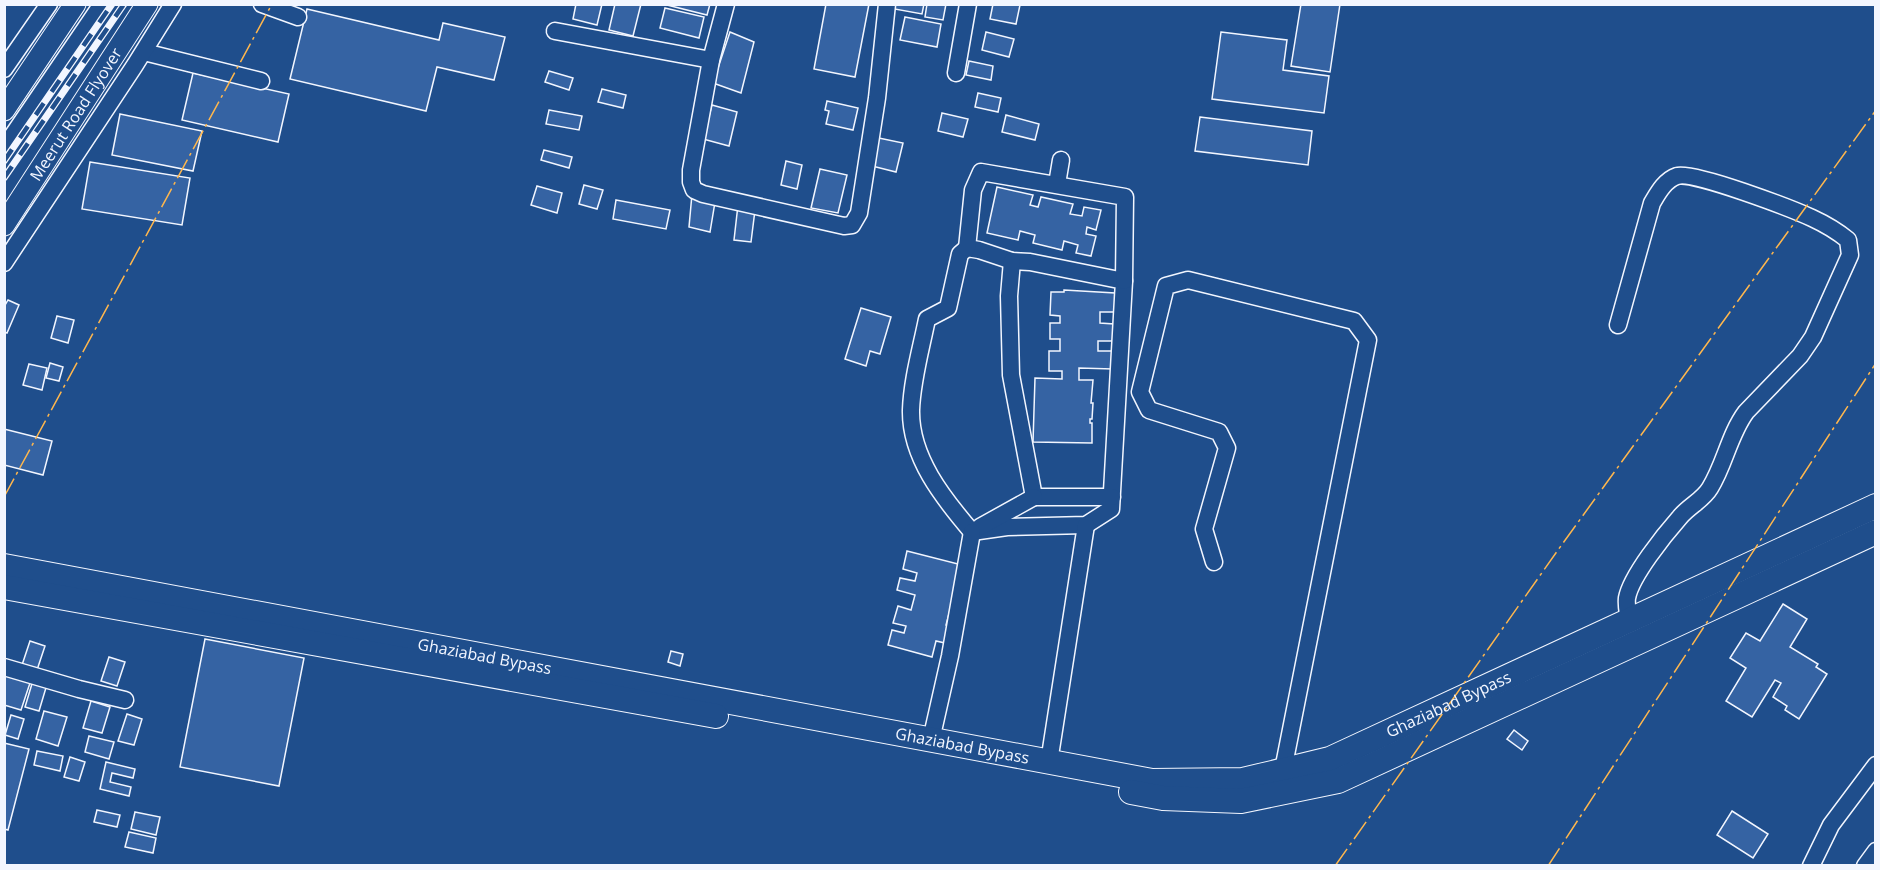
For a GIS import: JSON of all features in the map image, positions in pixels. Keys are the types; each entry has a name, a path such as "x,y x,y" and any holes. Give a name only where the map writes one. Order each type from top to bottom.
{"highway":[{"name":"Ghaziabad Bypass","path":"4,587 839,730 931,740 1152,781 1243,780 1330,759 1875,506"},
{"name":"Ghaziabad Bypass","path":"4,566 839,730 1163,798 1241,801 1338,781 1875,532"}],"main road":[{"path":"4,110 75,4"},
{"name":"Meerut Road Flyover","path":"4,225 147,4"}],"street":[{"path":"4,69 49,4"},
{"path":"4,148 102,4"},
{"path":"4,263 144,52 173,4"},
{"path":"262,4 298,17"},
{"path":"726,4 711,60 691,170 694,190 844,226 852,225 859,213 877,98 887,4"},
{"path":"956,73 968,4"},
{"path":"555,31 711,60"},
{"path":"144,52 261,81"},
{"path":"1058,184 1061,160"},
{"path":"981,172 1125,197 1124,281 1112,509 1086,525 1007,527 972,532 947,503 933,480 912,429 911,412 927,319 948,308 960,254 967,248 973,189 981,172"},
{"path":"1618,325 1652,203 1663,186 1676,176 1691,175 1710,180 1810,217 1848,240 1850,255 1813,337 1800,356 1746,412 1738,423 1719,471 1709,489 1681,516 1633,581 1626,607 1629,621"},
{"path":"967,248 1012,261 1030,262 1124,281"},
{"path":"1012,261 1009,296 1011,375 1034,497"},
{"path":"1214,562 1204,530 1227,448 1219,432 1149,410 1140,392 1166,286 1188,280 1354,321 1368,340 1283,770"},
{"path":"972,532 1034,497 1112,497"},
{"path":"1049,762 1086,525"},
{"path":"931,740 950,656 972,532"},
{"path":"4,667 125,700"},
{"path":"1811,866 1831,825 1873,773"},
{"path":"1865,866 1875,851"}],"building":[{"path":"576,4 602,4 597,25 573,19"},
{"path":"615,4 641,4 633,36 609,30"},
{"path":"663,4 710,4 707,15"},
{"path":"826,4 869,4 855,77 814,69"},
{"path":"890,4 924,4 922,14 889,8"},
{"path":"927,4 946,4 943,20 925,17"},
{"path":"993,4 1020,5 1016,24 990,19"},
{"path":"1301,4 1340,4 1330,72 1291,66"},
{"path":"665,8 704,17 699,38 660,28"},
{"path":"307,9 439,40 443,23 505,37 494,80 437,67 426,111 290,79"},
{"path":"905,17 941,24 937,47 900,40"},
{"path":"730,32 754,42 741,93 713,83"},
{"path":"986,32 1014,39 1009,57 982,50"},
{"path":"1221,32 1287,40 1283,70 1329,76 1324,113 1212,99"},
{"path":"969,61 993,66 991,80 966,75"},
{"path":"549,71 573,78 569,90 545,82"},
{"path":"193,73 289,94 278,142 182,120"},
{"path":"602,89 626,95 623,108 598,102"},
{"path":"978,93 1001,98 998,112 975,107"},
{"path":"827,101 858,108 853,130 826,124 829,111 825,110"},
{"path":"712,105 737,112 729,146 703,139"},
{"path":"549,110 582,116 579,130 546,124"},
{"path":"942,113 968,119 963,137 938,131"},
{"path":"120,114 202,131 193,171 112,155"},
{"path":"1006,115 1039,124 1035,140 1002,132"},
{"path":"1200,117 1312,131 1308,165 1195,151"},
{"path":"874,137 903,143 896,172 868,165"},
{"path":"544,150 572,157 569,168 541,160"},
{"path":"786,161 802,165 797,189 781,185"},
{"path":"90,162 190,178 182,225 82,209"},
{"path":"820,169 847,175 838,213 811,208"},
{"path":"584,185 603,190 597,209 579,204"},
{"path":"537,186 562,193 557,213 531,205"},
{"path":"997,187 1033,195 1030,205 1038,207 1041,197 1073,204 1070,214 1082,216 1084,207 1101,210 1096,230 1087,227 1086,234 1096,236 1091,256 1076,253 1078,245 1064,241 1062,250 1033,243 1035,235 1020,231 1018,240 987,233"},
{"path":"692,194 715,202 710,232 689,227"},
{"path":"616,200 670,210 666,229 613,219"},
{"path":"738,205 755,210 751,242 734,240"},
{"path":"1064,290 1115,293 1115,312 1100,312 1100,323 1114,324 1114,341 1098,341 1098,351 1114,351 1113,369 1079,368 1079,380 1093,380 1092,419 1090,419 1092,443 1033,442 1035,378 1062,379 1062,371 1049,371 1049,351 1060,351 1060,339 1050,339 1050,323 1060,323 1060,316 1050,315 1051,292 1064,292"},
{"path":"8,300 19,305 7,333 4,332 4,307"},
{"path":"861,308 891,317 880,354 870,351 866,366 845,359"},
{"path":"57,316 74,320 68,343 51,338"},
{"path":"50,363 63,367 59,381 46,378"},
{"path":"29,364 47,368 42,390 23,385"},
{"path":"4,429 52,441 43,475 4,465"},
{"path":"907,551 962,565 946,625 949,626 945,643 936,641 932,657 888,645 892,630 904,633 906,626 893,623 898,606 911,610 915,595 897,590 900,578 915,581 917,573 903,569"},
{"path":"1783,604 1807,619 1790,647 1818,664 1816,667 1827,674 1799,719 1785,710 1787,706 1773,697 1781,683 1775,680 1752,717 1726,701 1746,668 1730,658 1746,633 1760,641"},
{"path":"205,639 304,658 279,786 180,767"},
{"path":"30,641 45,646 37,670 22,665"},
{"path":"671,651 683,654 680,666 668,662"},
{"path":"109,657 125,662 117,686 101,681"},
{"path":"4,669 32,677 21,710 4,705"},
{"path":"34,677 48,681 39,711 25,707"},
{"path":"91,701 110,707 102,733 83,728"},
{"path":"44,711 67,717 58,746 36,739"},
{"path":"127,714 142,719 134,745 118,741"},
{"path":"11,715 24,719 18,739 5,735"},
{"path":"1514,730 1528,741 1522,750 1507,739"},
{"path":"89,736 114,742 109,759 85,752"},
{"path":"4,743 29,749 8,830 4,829"},
{"path":"37,751 63,756 60,771 34,765"},
{"path":"70,757 85,762 79,781 64,777"},
{"path":"106,762 135,769 133,778 112,773 110,782 131,787 129,796 100,789"},
{"path":"97,810 120,815 117,827 94,822"},
{"path":"1732,811 1768,834 1753,858 1717,835"},
{"path":"135,812 160,817 156,835 131,829"},
{"path":"129,832 156,838 153,853 125,847"}],"railway":[{"path":"4,161 112,4"},
{"path":"4,178 124,4"}],"power":[{"path":"4,497 272,4"},
{"path":"1335,866 1558,550 1876,110"},
{"path":"1548,866 1876,363"}]}
